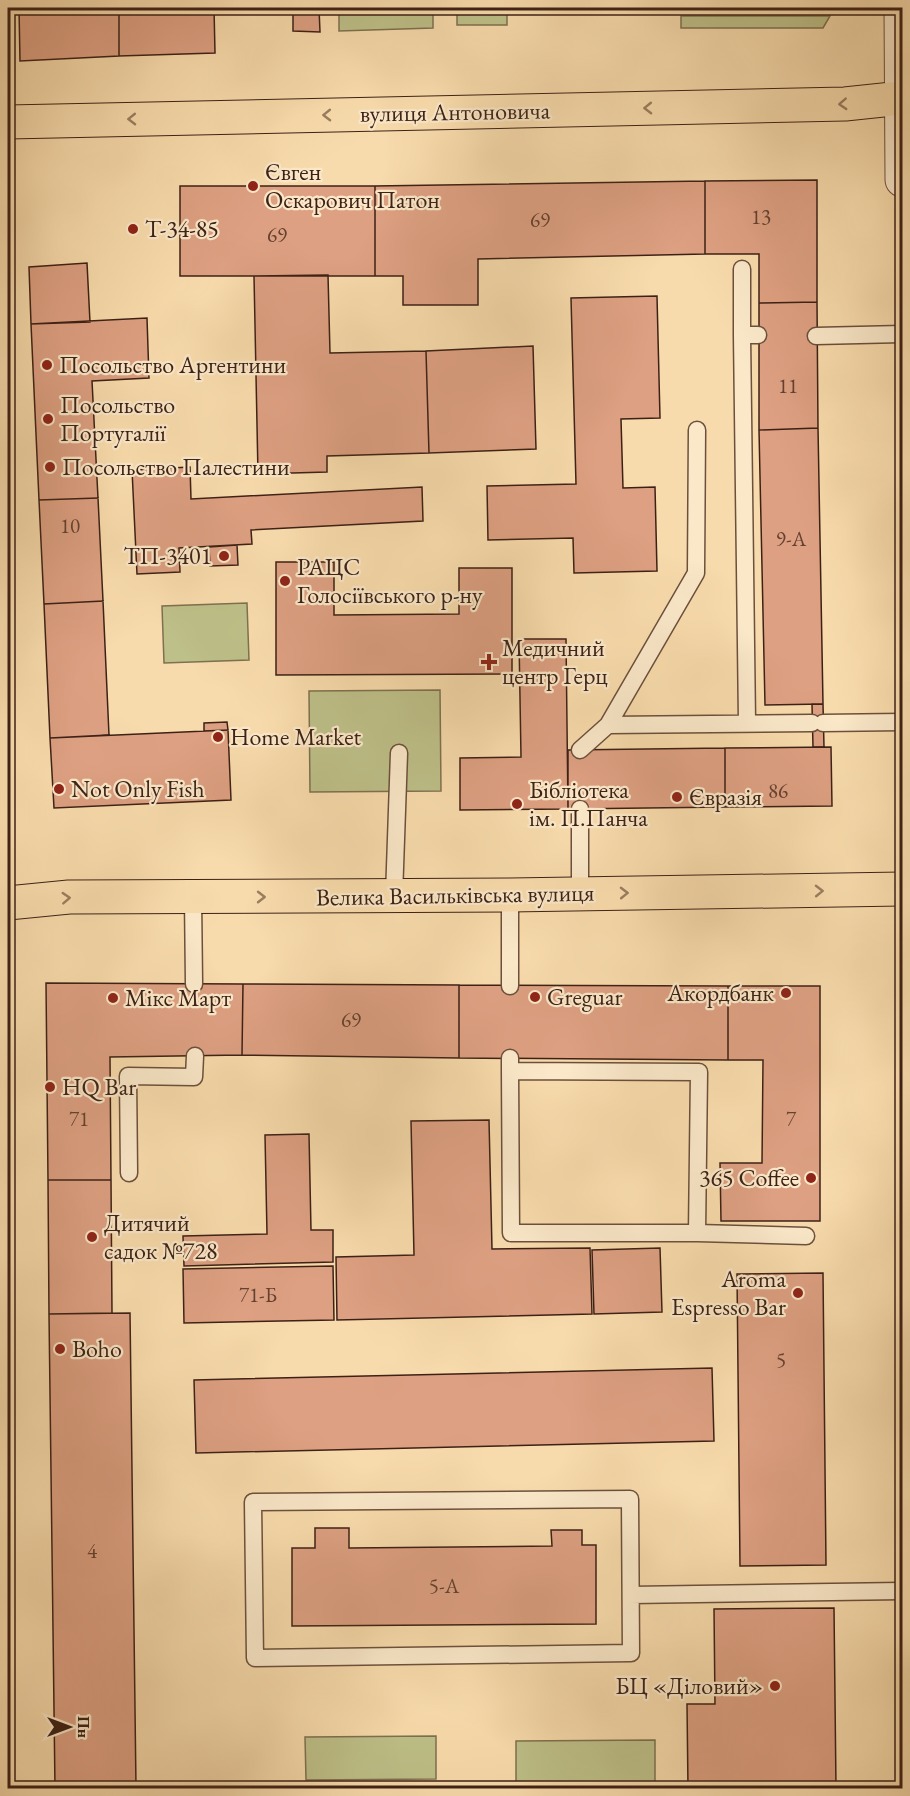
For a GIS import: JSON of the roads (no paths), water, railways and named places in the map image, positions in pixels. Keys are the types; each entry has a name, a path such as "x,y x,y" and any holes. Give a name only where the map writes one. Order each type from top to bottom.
{"main road":[{"name":"вулиця Антоновича","path":"8,122 845,104 902,99"},
{"name":"Велика Васильківська вулиця","path":"8,903 69,897 510,895 903,889"}],"street":[{"path":"901,8 903,180"}],"lane":[{"path":"742,269 750,335 747,722"},
{"path":"816,336 903,334"},
{"path":"580,750 608,725 696,573 697,430"},
{"path":"608,725 903,722"},
{"path":"394,896 399,753"},
{"path":"580,809 580,893"},
{"path":"510,895 510,986"},
{"path":"193,897 194,984"},
{"path":"129,1173 128,1076 194,1077 195,1056"},
{"path":"697,1233 699,1072 510,1065 511,1233 697,1233 806,1236"},
{"path":"630,1499 631,1595 631,1653 255,1658 253,1502 630,1499"},
{"path":"631,1595 903,1591"}],"place":[{"name":"Євген Оскарович Патон","path":"253,186"},
{"name":"Т-34-85","path":"133,229"},
{"name":"Посольство Аргентини","path":"47,365"},
{"name":"Посольство Португалії","path":"48,419"},
{"name":"Посольство Палестини","path":"50,467"},
{"name":"ТП-3401","path":"224,556"},
{"name":"РАЦС Голосіївського р-ну","path":"285,581"},
{"name":"Медичний центр Герц","path":"489,662"},
{"name":"Home Market","path":"218,737"},
{"name":"Not Only Fish","path":"59,789"},
{"name":"Євразія","path":"677,797"},
{"name":"Бібліотека ім. П.Панча","path":"517,804"},
{"name":"Акордбанк","path":"786,993"},
{"name":"Greguar","path":"535,997"},
{"name":"Мікс Март","path":"113,998"},
{"name":"HQ Bar","path":"50,1087"},
{"name":"365 Coffee","path":"811,1178"},
{"name":"Дитячий садок №728","path":"92,1237"},
{"name":"Aroma Espresso Bar","path":"798,1293"},
{"name":"Boho","path":"60,1349"},
{"name":"БЦ «Діловий»","path":"775,1686"}]}
